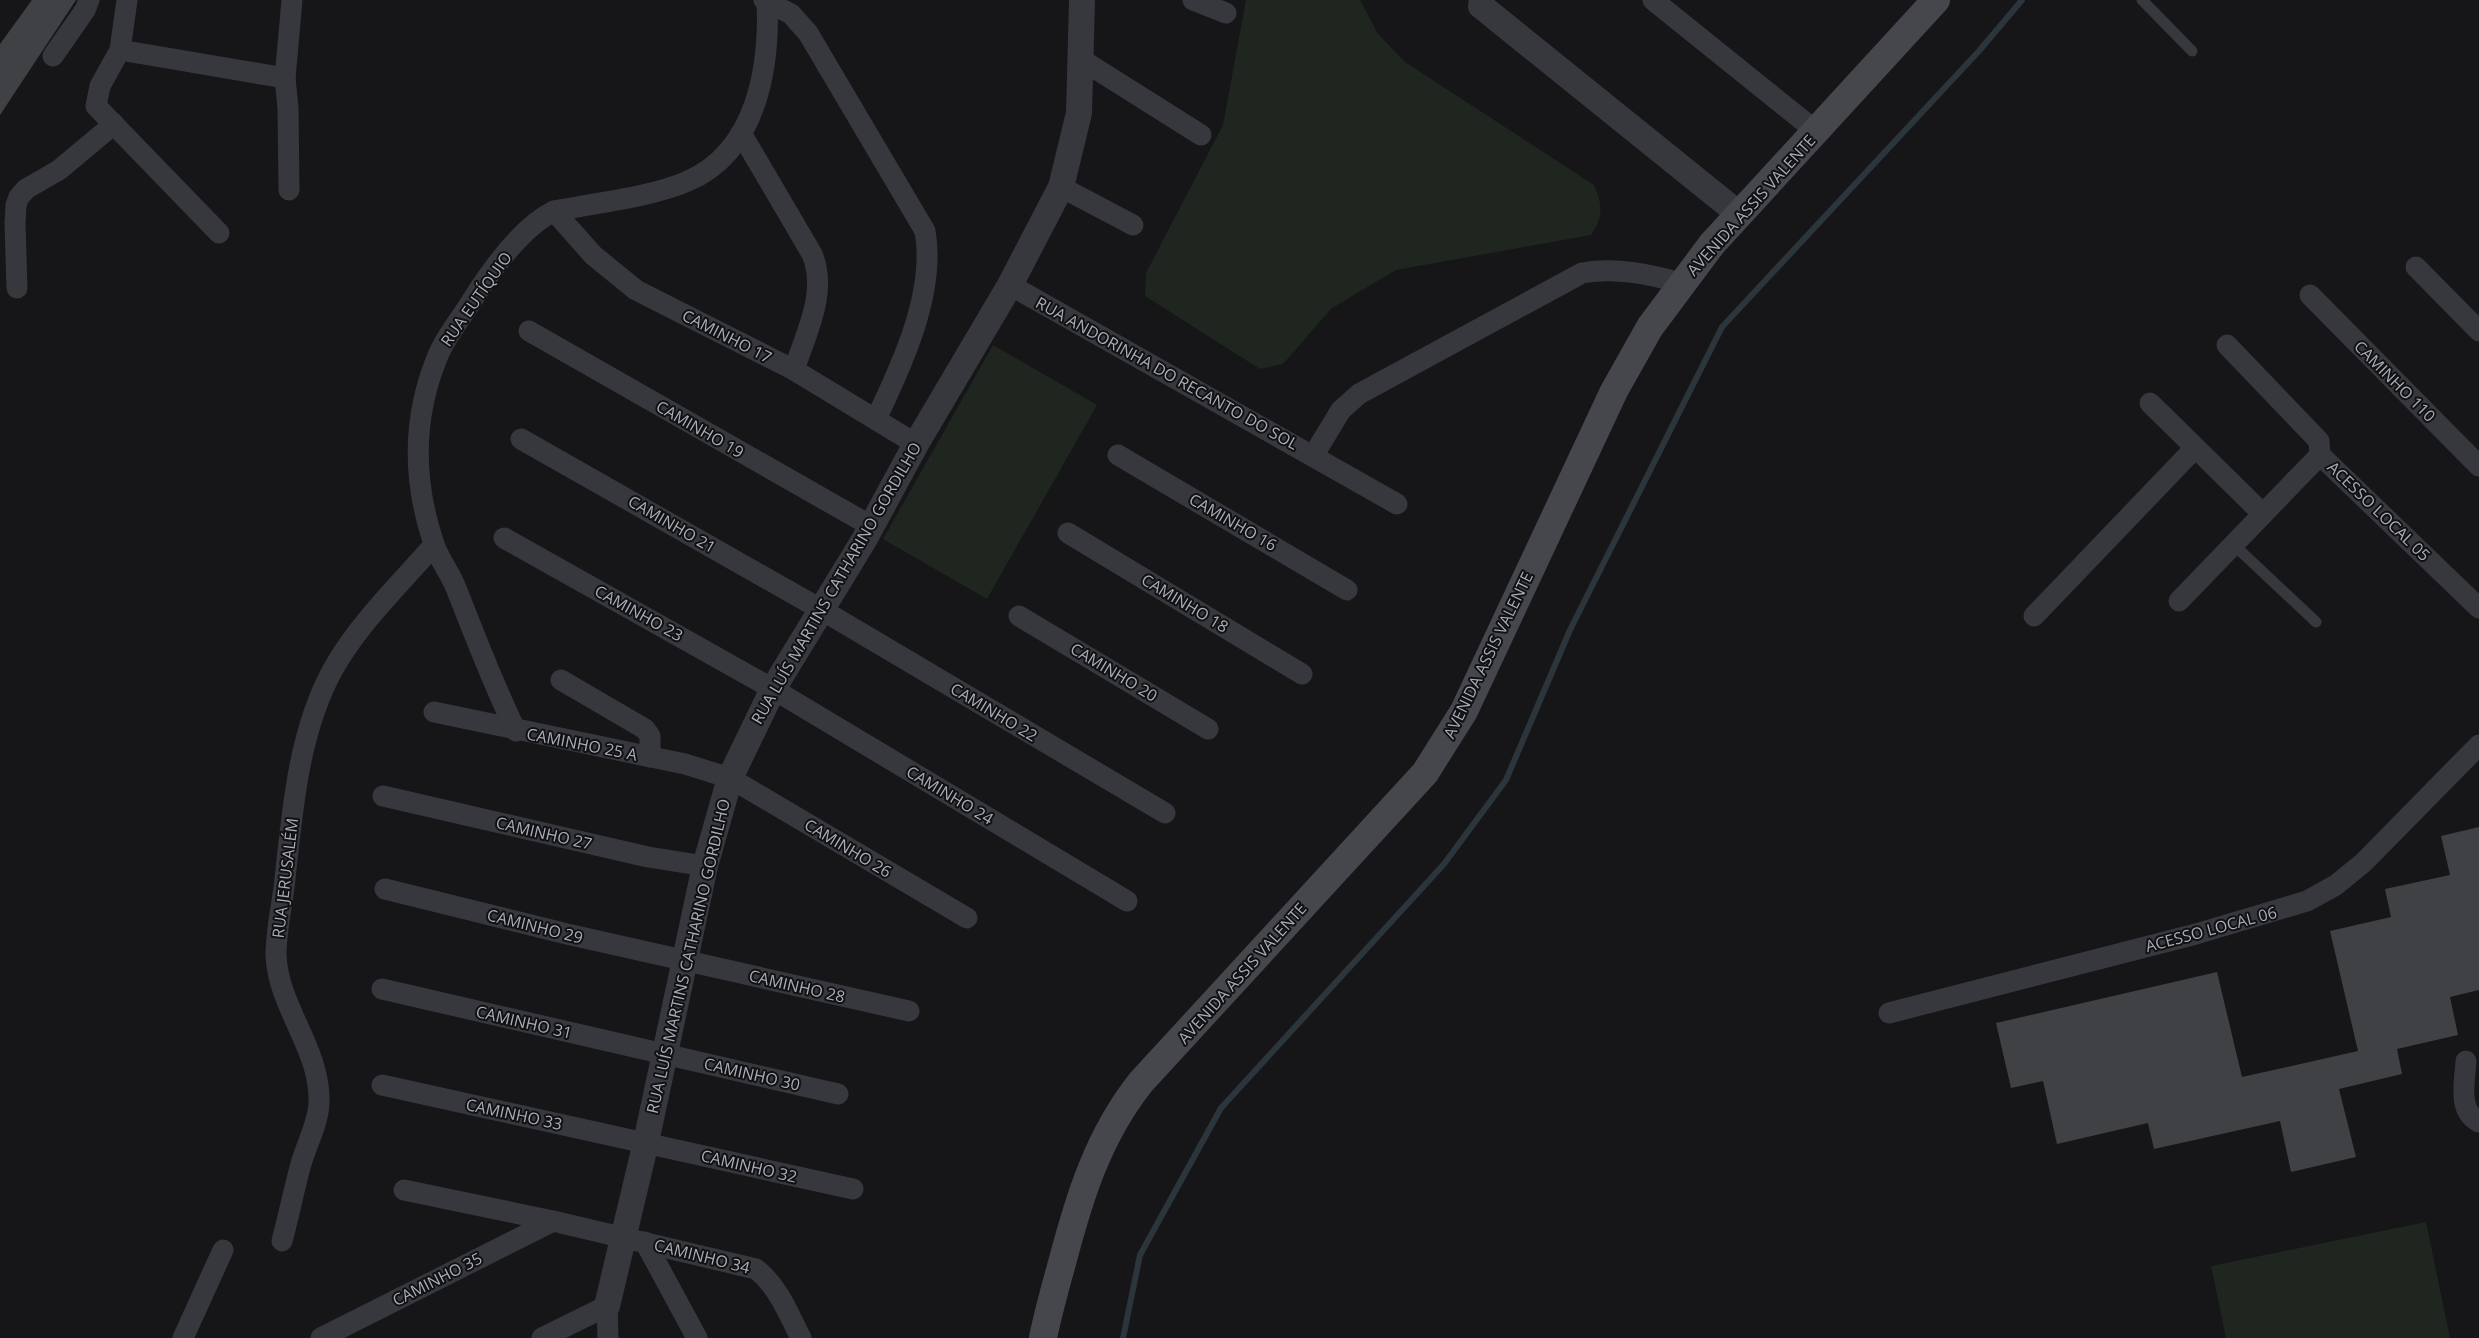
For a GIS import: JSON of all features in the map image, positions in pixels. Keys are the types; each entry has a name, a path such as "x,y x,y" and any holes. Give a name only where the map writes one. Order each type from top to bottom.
{"main road":[{"name":"AVENIDA ASSIS VALENTE","path":"1043,1338 1082,1192 1113,1121 1141,1082 1424,773 1464,711 1633,354 1681,283 1739,214 1817,132 1936,0"}],"street":[{"path":"52,56 85,10 88,0"},
{"path":"127,0 120,50 100,86 96,106 102,115 114,124 220,233"},
{"path":"288,190 288,108 285,78 292,0"},
{"path":"765,0 791,14 808,33 925,231 928,262 910,346 876,419"},
{"name":"RUA EUTÍQUIO","path":"516,731 498,694 454,584 434,545 418,480 420,410 430,378 440,351 478,292 524,233 540,218 554,210 657,190 689,181 712,167 727,153 741,133 762,79 767,51 765,0"},
{"name":"RUA LUÍS MARTINS CATHARINO GORDILHO","path":"607,1306 635,1240 646,1142 705,866 730,778 773,689 822,610 916,444 1010,285 1061,187 1079,113 1082,60 1082,0"},
{"path":"1193,0 1226,13"},
{"path":"1653,0 1817,132"},
{"path":"1479,2 1739,214"},
{"path":"120,50 285,78"},
{"path":"1082,60 1201,135"},
{"path":"17,288 15,224 16,205 19,196 26,189 59,170 114,124"},
{"path":"741,133 818,267 818,290 794,370"},
{"path":"1061,187 1134,225"},
{"name":"CAMINHO 17","path":"554,210 592,255 636,290 794,370 916,444"},
{"path":"2416,267 2479,331"},
{"name":"RUA ANDORINHA DO RECANTO DO SOL","path":"1010,285 1313,456 1340,410 1359,394 1582,273 1597,270 1650,274 1681,283"},
{"name":"CAMINHO 110","path":"2310,295 2479,466"},
{"name":"CAMINHO 19","path":"529,331 871,526"},
{"name":"ACESSO LOCAL 05","path":"2227,345 2319,441 2320,455 2479,608"},
{"path":"2150,403 2263,514"},
{"name":"CAMINHO 21","path":"521,439 822,610"},
{"path":"2034,616 2195,448"},
{"name":"CAMINHO 16","path":"1118,455 1348,590"},
{"path":"2179,602 2320,455"},
{"path":"1313,456 1397,504"},
{"name":"CAMINHO 18","path":"1068,533 1302,674"},
{"name":"CAMINHO 23","path":"504,538 773,689"},
{"name":"RUA JERUSALÉM","path":"282,1241 301,1165 317,1120 319,1102 317,1074 310,1053 286,1001 276,955 298,779 316,705 332,671 345,650 382,603 434,545"},
{"name":"CAMINHO 22","path":"822,610 1165,813"},
{"name":"CAMINHO 20","path":"1019,616 1208,729"},
{"path":"561,680 646,729 650,736 650,757"},
{"name":"CAMINHO 24","path":"773,689 1127,901"},
{"name":"CAMINHO 25 A","path":"434,712 516,731 650,757 708,770 730,778"},
{"name":"ACESSO LOCAL 06","path":"1889,1013 2196,934 2307,901 2336,885 2364,862 2479,745"},
{"name":"CAMINHO 26","path":"730,778 967,918"},
{"name":"CAMINHO 27","path":"384,796 648,857 705,866"},
{"name":"CAMINHO 29","path":"385,889 685,961"},
{"name":"CAMINHO 28","path":"685,961 908,1012"},
{"name":"CAMINHO 31","path":"382,989 665,1054"},
{"name":"CAMINHO 30","path":"665,1054 838,1094"},
{"path":"2466,1062 2463,1101 2474,1120 2479,1122"},
{"name":"CAMINHO 33","path":"382,1085 646,1142"},
{"name":"CAMINHO 32","path":"646,1142 852,1189"},
{"path":"404,1190 635,1240 697,1338"},
{"name":"CAMINHO 35","path":"321,1338 552,1221"},
{"name":"CAMINHO 34","path":"635,1240 756,1269 768,1278 775,1288 801,1338"},
{"path":"184,1338 223,1250"},
{"path":"542,1338 607,1306 608,1338"}],"lane":[{"path":"2142,0 2192,51"},
{"path":"2234,545 2316,622"}],"shaded area":[{"path":"1246,0 1360,0 1378,34 1405,62 1594,185 1599,198 1600,217 1591,235 1396,270 1332,308 1283,364 1260,369 1145,296 1146,273 1223,125"},
{"path":"993,345 1097,405 987,599 883,539"},
{"path":"2426,1222 2450,1338 2226,1338 2211,1266"}],"building":[{"path":"32,0 76,0 0,115 0,44"},
{"path":"2479,827 2479,990 2450,997 2458,1035 2397,1049 2402,1074 2339,1089 2356,1157 2291,1172 2280,1121 2154,1149 2148,1123 2057,1144 2043,1081 2011,1088 1996,1023 2217,972 2242,1077 2358,1051 2330,931 2391,917 2385,889 2450,875 2441,836"}],"waterway":[{"path":"1123,1338 1140,1255 1221,1108 1444,864 1506,780 1570,630 1722,327 1979,51 2022,0"}]}
